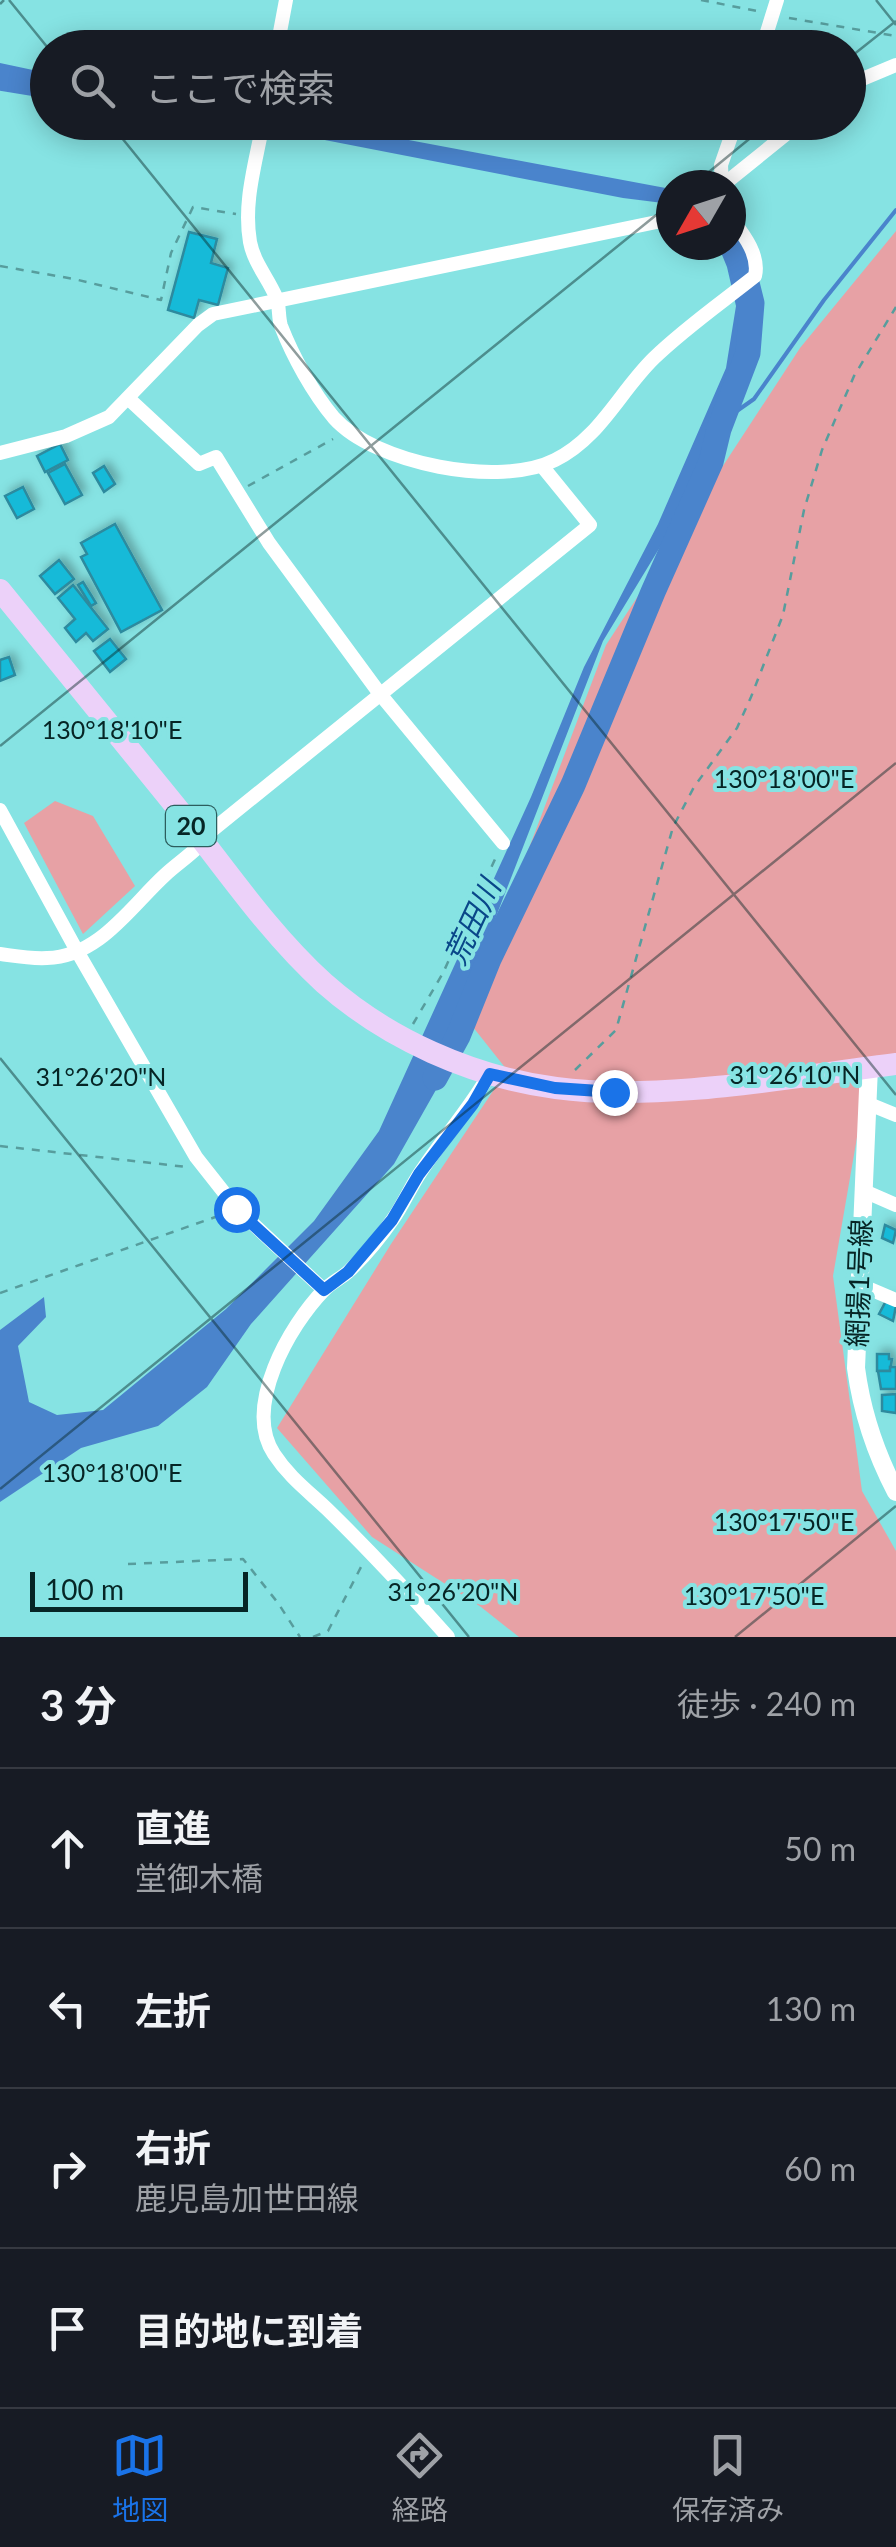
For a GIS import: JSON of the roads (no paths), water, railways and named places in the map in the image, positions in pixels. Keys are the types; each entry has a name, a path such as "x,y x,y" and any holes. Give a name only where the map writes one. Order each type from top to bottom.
{"main road":[{"name":"20","path":"0,590 287,946 322,982 405,1039 481,1071 555,1088 614,1092 679,1089 896,1064"}],"street":[{"path":"280,30 286,0"},
{"path":"866,78 896,65"},
{"path":"260,140 247,216 251,246 278,301 280,323 304,372 327,409 348,431 392,452 450,470 506,474 542,466 573,450 656,356 754,276 757,266 746,243"},
{"path":"721,170 730,140"},
{"path":"741,170 778,140"},
{"path":"0,453 66,436 109,417 213,314 656,222"},
{"path":"129,399 198,464 216,457 269,543 380,694 503,843"},
{"path":"0,954 50,958 77,951 105,934 210,832 590,525 542,466"},
{"path":"0,810 205,1170 236,1209 318,1286"},
{"name":"網揚1号線","path":"869,1067 856,1368 861,1402 877,1452 896,1492"},
{"path":"448,1637 326,1508 300,1487 273,1452 262,1430 273,1370 318,1286 348,1272 392,1220 419,1174 473,1104 481,1071"},
{"path":"868,1104 896,1115"},
{"path":"864,1190 896,1205"},
{"path":"858,1284 896,1300"}],"water":[{"path":"0,63 30,69 30,83 0,77"},
{"path":"324,140 409,140 656,186 656,202"},
{"path":"724,260 742,260 748,305 734,376 671,529 603,641 464,999 437,1088 394,1164 251,1324 207,1387 158,1426 81,1448 0,1502 0,1330 44,1297 46,1317 18,1346 29,1402 57,1415 103,1410 226,1309 314,1221 379,1131 531,797 584,667 658,524 726,368 736,306"}],"waterway":[{"name":"荒田川","path":"0,78 30,83"},
{"path":"724,420 754,399 824,300 896,210"},
{"name":"荒田川","path":"435,1078 573,785 711,462 719,429 748,353 752,303 741,260"}]}
